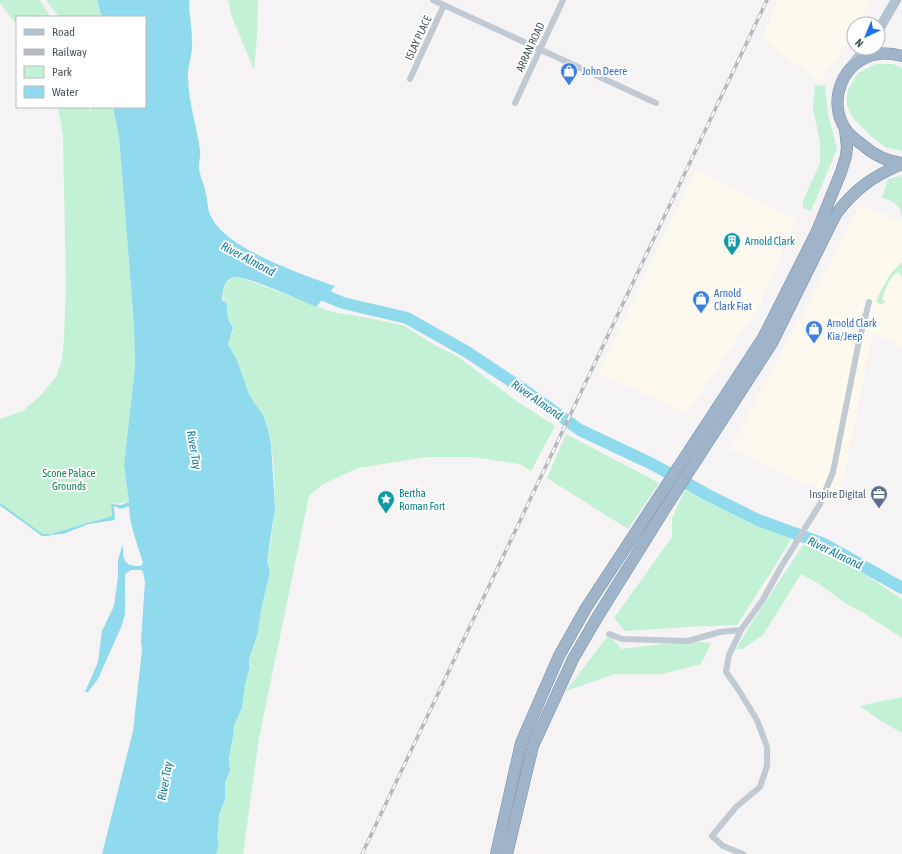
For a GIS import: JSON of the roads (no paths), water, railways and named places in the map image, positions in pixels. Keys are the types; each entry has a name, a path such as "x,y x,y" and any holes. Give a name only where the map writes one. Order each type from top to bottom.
{"highway":[{"path":"902,56 876,54 865,58 849,70 844,77 838,89 837,101 839,114 846,129 858,142 878,157 902,164"},
{"path":"507,854 533,746 573,659 666,507 694,454 763,338 816,231 846,156 846,129"},
{"path":"496,854 521,743 558,656 586,608 656,501 694,454 772,344 836,214 847,199 865,183 884,171 902,164"}],"main road":[{"path":"886,17 896,0"},
{"path":"849,70 859,56"}],"street":[{"path":"433,0 656,103"},
{"name":"ARRAN ROAD","path":"515,103 563,0"},
{"name":"ISLAY PLACE","path":"410,79 444,5"},
{"path":"742,854 723,846 712,836 736,808 760,787 767,766 767,747 757,720 726,672 729,655 741,630 762,601 820,504 833,472 859,341 869,302"},
{"path":"609,634 622,639 688,641 720,632 741,630"}],"water":[{"name":"River Tay","path":"97,0 189,0 192,49 188,72 188,85 200,152 200,171 211,217 219,228 242,246 273,262 335,286 316,307 274,289 240,277 230,278 223,290 222,300 227,304 228,317 233,328 228,344 237,360 249,395 263,415 268,429 271,444 275,508 267,561 270,571 261,610 258,632 249,660 250,667 245,684 242,708 234,726 229,757 230,771 225,783 225,800 219,815 217,837 219,845 216,854 102,854 133,731 142,650 141,640 145,582 143,572 141,570 131,570 125,574 125,614 122,625 98,679 88,692 85,692 98,662 102,631 114,606 118,576 118,560 123,544 124,556 127,564 132,566 141,566 143,563 132,527 129,506 121,509 114,506 115,520 89,524 63,534 47,535 112,516 111,504 121,505 129,502 124,465 135,367 134,325 119,136 113,108 146,108 146,16 102,16"}],"waterway":[{"name":"River Almond","path":"312,290 343,303 407,318 467,352 523,389 580,430 652,464 708,495 758,520 824,544 902,588"},
{"path":"0,504 42,535 49,535"}],"railway":[{"path":"362,854 767,0"}],"place":[{"name":"John Deere","path":"569,86"},
{"name":"Arnold Clark","path":"732,256"},
{"name":"Arnold Clark Fiat","path":"701,314"},
{"name":"Arnold Clark Kia/Jeep","path":"814,344"},
{"name":"Inspire Digital","path":"879,509"},
{"name":"Bertha Roman Fort","path":"386,514"}],"park label":[{"name":"Scone Palace Grounds","path":"69,479"}]}
